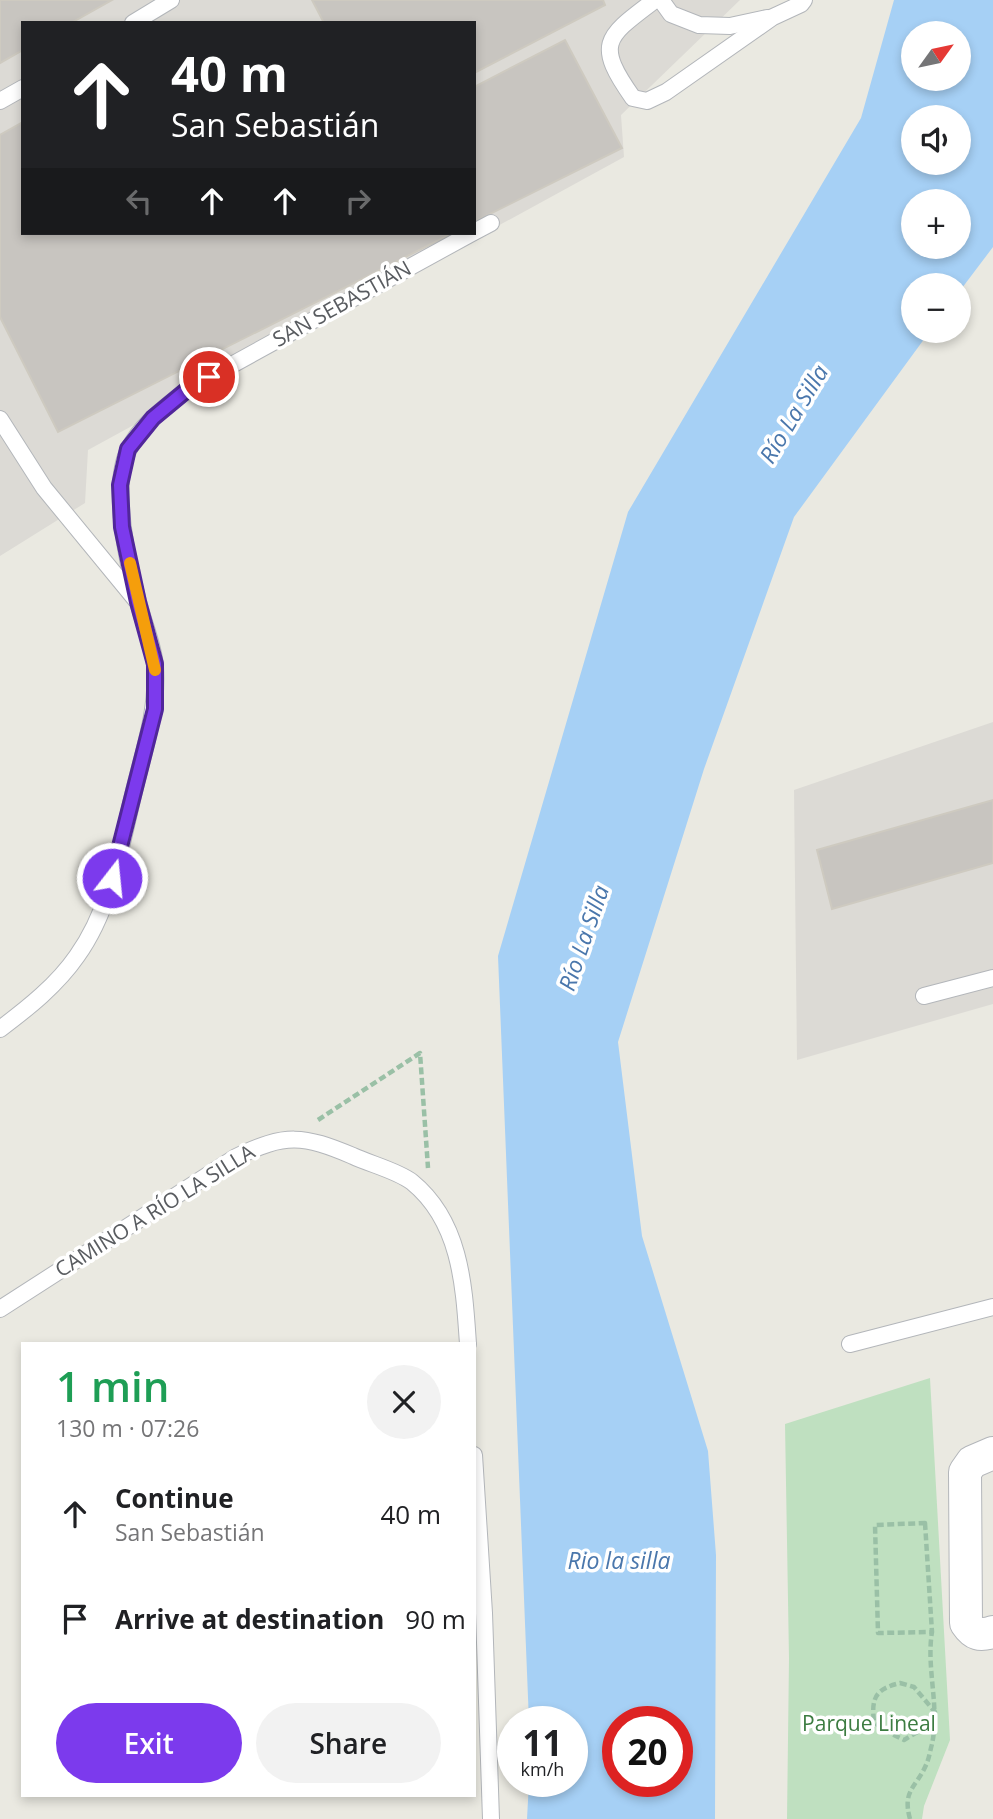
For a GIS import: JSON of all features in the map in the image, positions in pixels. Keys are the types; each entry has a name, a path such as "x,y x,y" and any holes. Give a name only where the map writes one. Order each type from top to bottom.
{"street":[{"path":"982,1457 965,1472 965,1486 966,1623 982,1632"}],"lane":[{"path":"136,21 171,0"},
{"path":"655,0 625,23 612,37 609,54 616,74 633,98 647,101 666,92 773,17 804,0"},
{"path":"660,0 671,14 699,25 730,26 773,17"},
{"path":"0,101 21,89"},
{"name":"SAN SEBASTIÁN","path":"476,230 491,223"},
{"name":"SAN SEBASTIÁN","path":"0,1029 54,984 77,956 99,919 118,858 155,709 155,664 122,527 120,485 128,449 153,418 188,389 468,235"},
{"path":"0,419 44,488 138,602"},
{"path":"924,996 993,978"},
{"path":"290,1138 321,1143 410,1181 430,1200 446,1224 460,1261 468,1342"},
{"name":"CAMINO A RÍO LA SILLA","path":"0,1309 236,1157 265,1143 290,1138"},
{"path":"850,1344 993,1307"},
{"path":"476,1487 484,1613 491,1819"}],"path":[{"path":"290,1138 420,1053 430,1200"},
{"path":"910,1819 907,1807 909,1791 927,1765 933,1741 935,1712 930,1663 932,1632 925,1523 875,1525 878,1633 932,1632"},
{"path":"900,1683 914,1686 935,1712 919,1731 904,1740 874,1722 874,1698 885,1687 900,1683"}],"shaded area":[{"path":"0,0 740,0 621,115 624,157 88,450 85,503 0,556"},
{"path":"993,722 993,1004 797,1060 794,790"}],"green space":[{"name":"Parque Lineal","path":"930,1378 950,1740 924,1806 922,1819 787,1819 789,1658 785,1424"}],"water":[{"name":"Rio la silla","path":"894,0 993,0 993,247 971,276 971,273 901,273 901,343 921,343 794,517 704,769 618,1042 642,1236 708,1451 716,1555 715,1819 527,1819 528,1797 588,1797 588,1706 528,1706 498,956 628,512 861,118"}],"building":[{"path":"0,0 112,0 75,21 21,21 21,51 0,63"},
{"path":"312,0 603,0 605,5 476,72 476,21 323,21"},
{"path":"565,40 622,148 476,221 476,86"},
{"path":"21,123 21,235 449,235 58,432 0,317 0,135"},
{"path":"993,800 993,863 832,909 817,850"}],"slow traffic":[{"path":"130,563 155,670"}],"route":[{"path":"112,878 155,709 155,664 122,527 120,485 128,449 153,418 188,389 209,377"}],"water label":[{"name":"Río La Silla","path":"794,414"},
{"name":"Río La Silla","path":"584,938"}]}
